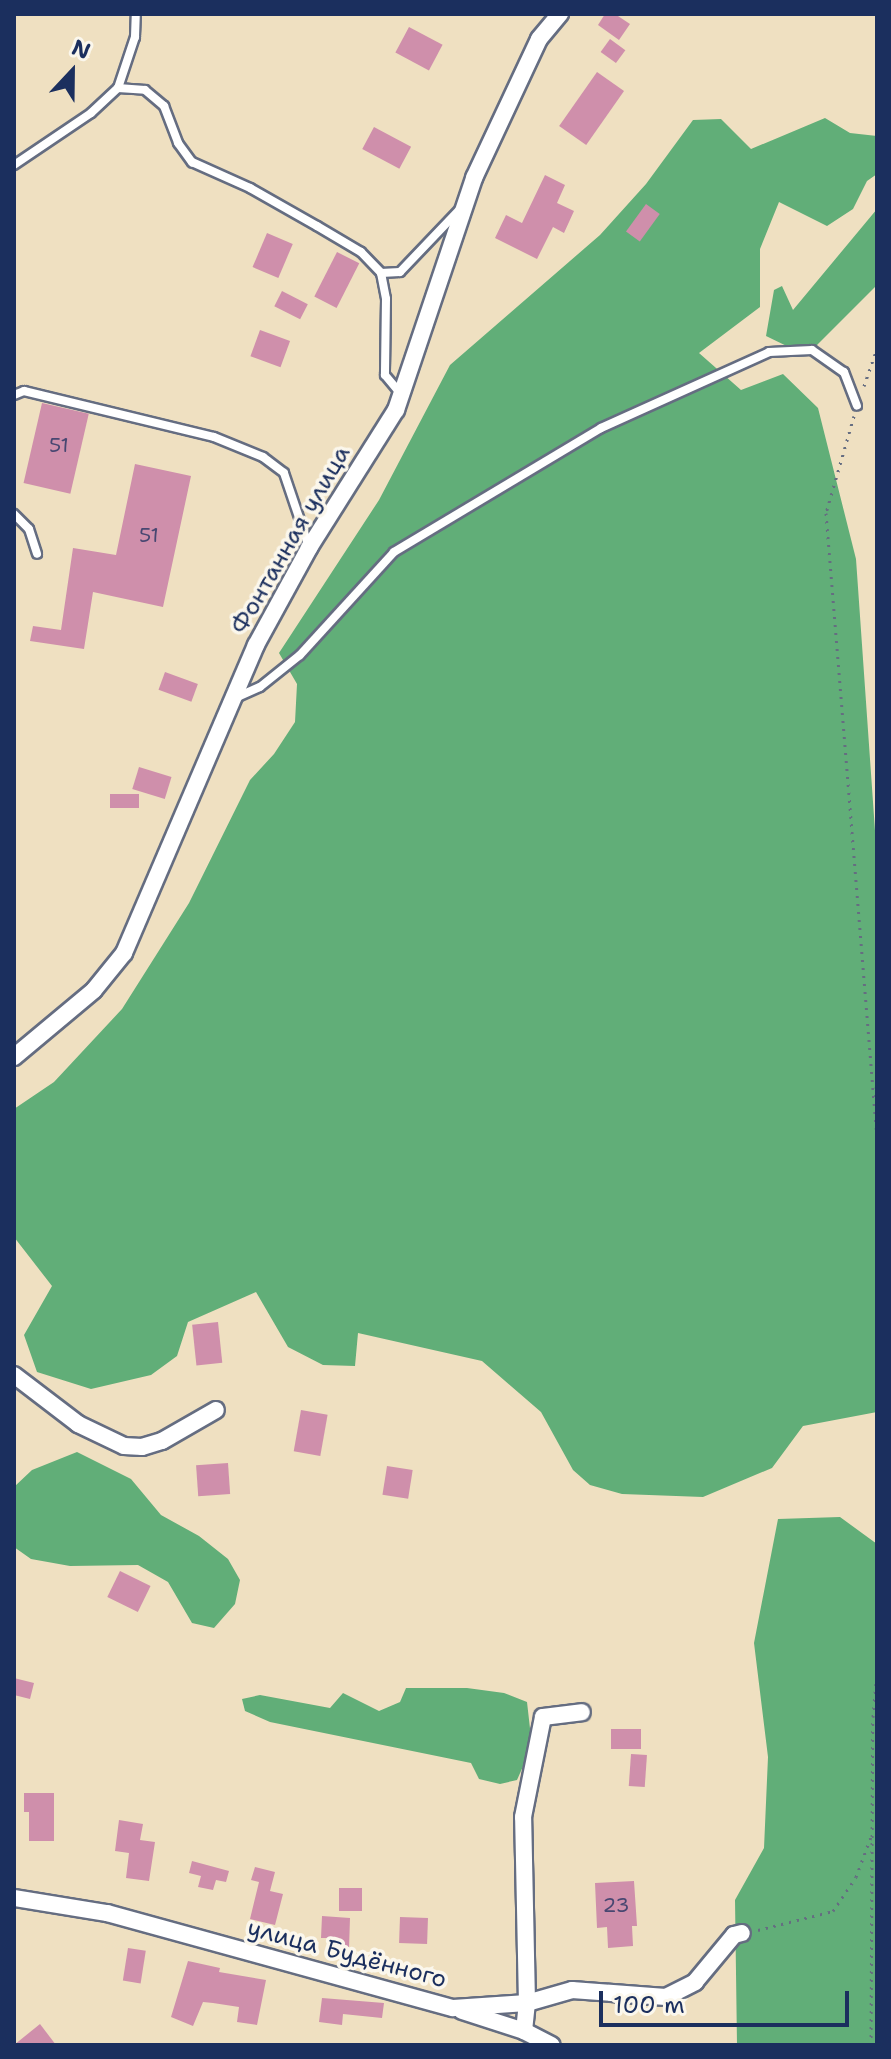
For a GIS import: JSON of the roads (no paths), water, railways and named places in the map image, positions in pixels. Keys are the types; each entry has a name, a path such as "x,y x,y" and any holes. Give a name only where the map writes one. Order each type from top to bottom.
{"street":[{"name":"Фонтанная улица","path":"14,1057 94,990 124,953 256,645 309,548 396,410 462,207 539,39 560,14"},
{"path":"14,1375 78,1424 124,1446 142,1447 162,1441 216,1410"},
{"path":"524,2031 527,2003 523,1817 543,1717 582,1712"},
{"name":"улица Будённого","path":"14,1898 107,1913 453,2008 527,2003 572,1990 666,1997 695,1982 734,1935 742,1933"},
{"path":"453,2008 524,2031 552,2045"}],"lane":[{"path":"14,165 91,113 118,88 135,37 136,14"},
{"path":"118,88 145,90 164,106 178,143 192,162 250,188 361,252 381,273 386,299 385,375 401,394"},
{"path":"381,273 400,272 462,207"},
{"path":"234,698 260,687 300,655 394,552 601,428 769,352 812,350 844,372 857,406"},
{"path":"14,393 24,391 214,437 263,457 284,473 309,548"},
{"path":"14,514 29,529 37,554"}]}
